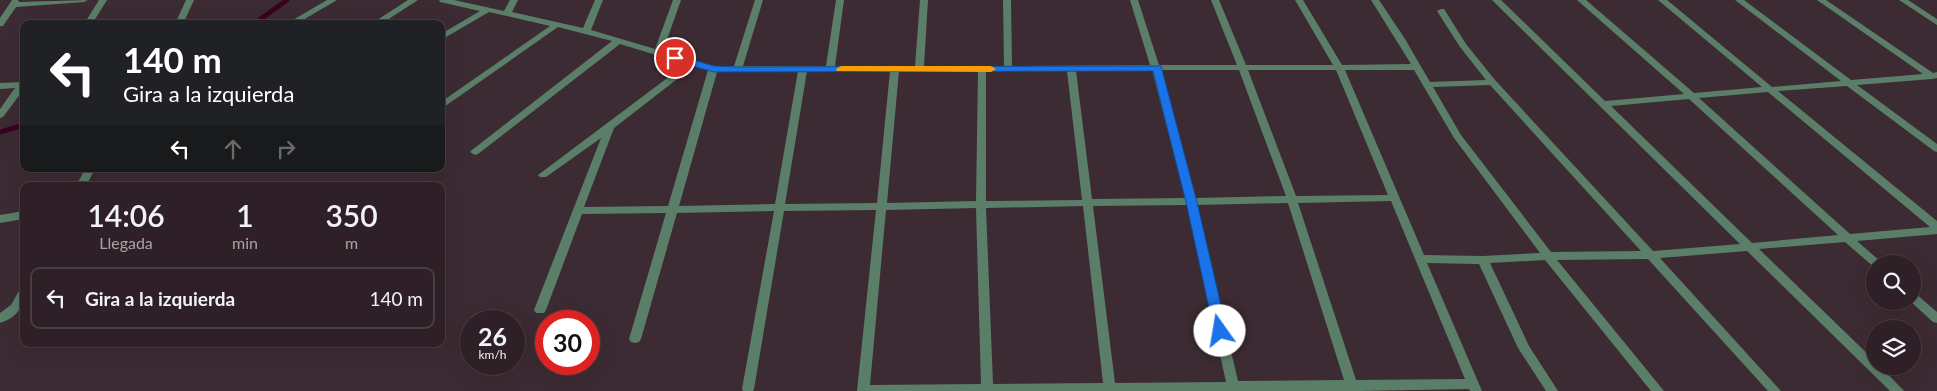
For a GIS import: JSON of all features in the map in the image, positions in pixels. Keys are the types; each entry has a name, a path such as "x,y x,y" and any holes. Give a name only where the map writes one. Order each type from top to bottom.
{"street":[{"path":"0,24 14,3 84,0"},
{"path":"90,20 103,0"},
{"path":"181,20 190,0"},
{"path":"297,20 332,0"},
{"path":"382,20 414,0"},
{"path":"443,0 586,31 658,52 691,64 714,69 1416,67"},
{"path":"507,14 514,0"},
{"path":"586,31 599,0"},
{"path":"658,52 677,0"},
{"path":"737,70 759,0"},
{"path":"830,69 840,0"},
{"path":"919,69 924,0"},
{"path":"1007,0 1008,69"},
{"path":"1134,0 1157,68 1192,202 1233,388"},
{"path":"1215,0 1243,68 1292,200 1352,388"},
{"path":"895,69 863,390 1474,387 1340,67 1299,0"},
{"path":"1375,0 1457,136 1548,256 1658,391"},
{"path":"1496,0 1898,391"},
{"path":"1581,0 1690,95 1866,255"},
{"path":"1662,0 1937,228"},
{"path":"1739,0 1937,149"},
{"path":"1821,0 1935,77"},
{"path":"1903,0 1937,23"},
{"path":"445,36 487,10"},
{"path":"1441,11 1492,82 1775,391"},
{"path":"445,103 556,25"},
{"path":"475,152 619,40"},
{"path":"543,175 610,127 691,64"},
{"path":"1071,68 1109,389"},
{"path":"635,339 714,69"},
{"path":"982,69 981,205 987,390"},
{"path":"748,389 803,70"},
{"path":"1603,104 1848,82 1935,77"},
{"path":"1428,85 1492,82"},
{"path":"0,86 20,85"},
{"path":"0,115 20,89"},
{"path":"540,310 610,127"},
{"path":"578,211 1394,198"},
{"path":"0,219 20,216"},
{"path":"1420,259 1483,260 1548,256 1653,256 1848,239 1937,228"},
{"path":"1483,260 1524,348 1552,391"},
{"path":"0,319 15,308 20,299"},
{"path":"1921,305 1937,319"}],"waterway":[{"path":"260,20 287,0"},
{"path":"0,132 20,126"}],"slow traffic":[{"path":"841,69 991,69"}],"route":[{"path":"675,58 714,69 737,70 1157,68 1192,202 1220,331"}]}
